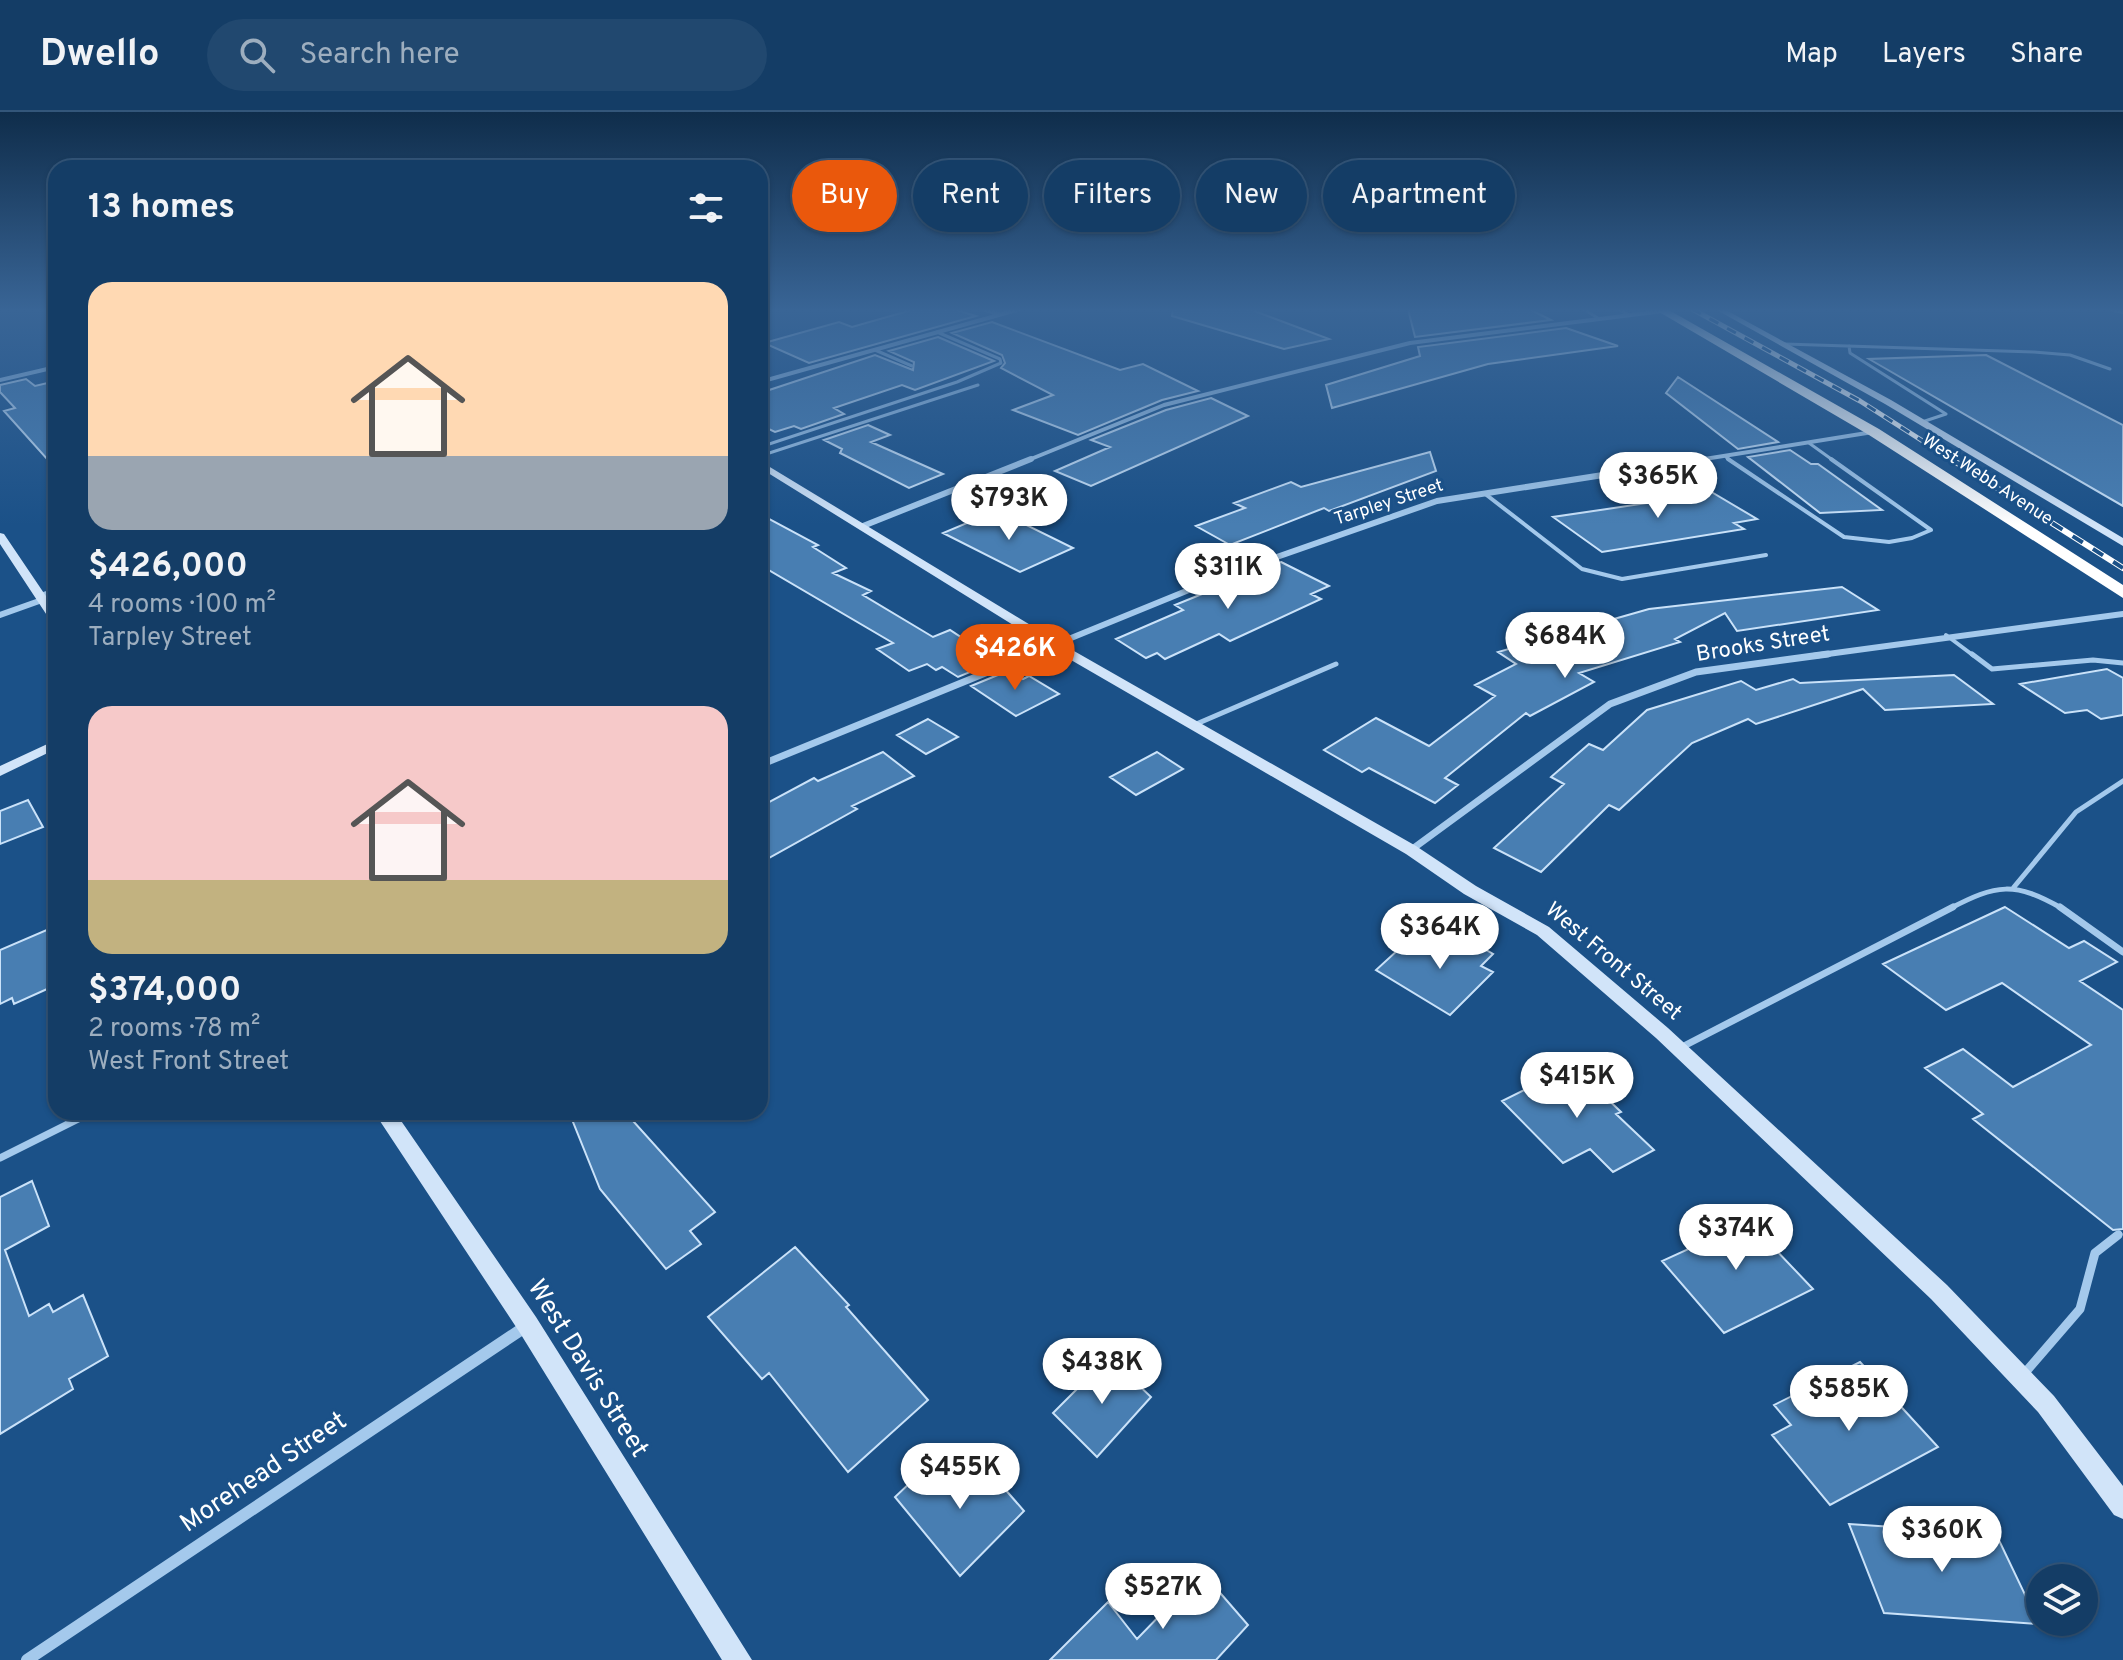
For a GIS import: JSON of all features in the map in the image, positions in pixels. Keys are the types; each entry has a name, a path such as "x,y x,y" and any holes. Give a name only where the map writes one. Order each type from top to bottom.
{"highway":[{"name":"West Webb Avenue","path":"1785,381 1874,432 2123,593"}],"street":[{"path":"863,526 1164,405 1258,381"},
{"path":"1850,381 2123,543"},
{"name":"Tarpley Street","path":"768,762 1228,574 1437,501 1874,432"},
{"name":"West Front Street","path":"768,469 1056,646 1411,850 1470,890 1543,931 1678,1049 1939,1292 2066,1428 2123,1506"},
{"path":"0,536 48,608"},
{"path":"0,615 48,595"},
{"name":"Brooks Street","path":"1411,850 1610,704 1640,692 1716,668 1946,635 2123,614"},
{"path":"0,772 48,748"},
{"name":"West Davis Street","path":"389,1120 528,1325 738,1660"},
{"name":"Morehead Street","path":"27,1660 528,1325"}],"lane":[{"path":"768,444 959,381"},
{"path":"1894,381 1946,414 1922,422"},
{"path":"768,453 978,385"},
{"path":"1726,457 1844,537 1863,542 1921,537 1931,530 1809,443"},
{"path":"1484,493 1582,569 1622,579 1766,555"},
{"path":"1946,635 1992,669 2093,660 2123,663"},
{"path":"1194,725 1336,664"},
{"path":"2014,887 2076,812 2123,781"},
{"path":"1678,1049 1988,889 2014,887 2056,903 2123,952"},
{"path":"0,1158 76,1120"},
{"path":"2021,1378 2080,1309 2095,1253 2119,1234"}],"building":[{"path":"16,381 29,381 35,386 48,383 48,460 4,411 15,408 0,392 0,385"},
{"path":"796,381 939,381 915,390 902,385 834,408 844,414 801,429 794,426 775,432 768,429 768,390"},
{"path":"1026,381 1178,381 1198,391 1162,400 1078,435 1013,410 1053,395"},
{"path":"1338,381 1427,381 1332,408 1326,385"},
{"path":"1675,381 1685,381 1778,442 1738,449 1666,393"},
{"path":"1907,381 2037,381 2123,425 2123,506"},
{"path":"1211,398 1248,416 1091,486 1055,471 1110,447 1091,440 1166,410"},
{"path":"868,425 890,435 871,442 943,474 909,488 840,453 842,449 824,440"},
{"path":"1790,450 1811,464 1818,464 1882,510 1820,513 1748,457"},
{"path":"1430,452 1436,471 1329,511 1324,508 1230,545 1196,526 1245,508 1234,503 1291,482 1301,487"},
{"path":"1698,484 1757,519 1734,523 1744,529 1602,552 1553,517 1661,501 1658,499 1670,497 1659,490"},
{"path":"1006,515 1073,548 1020,572 943,533 981,517 991,522"},
{"path":"768,518 818,545 813,547 846,568 833,573 871,591 863,595 933,637 950,630 997,661 958,677 942,667 936,670 927,664 909,671 877,649 893,643 768,570"},
{"path":"1281,562 1329,586 1311,594 1321,599 1230,641 1219,634 1165,659 1157,653 1146,658 1116,639 1183,610 1175,605"},
{"path":"1842,587 1878,610 1737,631 1725,613 1675,639 1680,642 1579,673 1594,682 1530,716 1526,713 1445,778 1458,785 1435,803 1369,768 1362,772 1324,750 1376,718 1429,746 1495,696 1475,685 1516,664 1498,652 1649,609"},
{"path":"2107,669 2123,678 2123,715 2101,719 2087,710 2065,713 2020,684"},
{"path":"1010,670 1023,679 1029,676 1059,694 1016,716 971,686"},
{"path":"1954,675 1993,704 1885,710 1863,689 1756,724 1748,719 1692,743 1619,810 1609,805 1541,872 1494,848 1564,784 1551,777 1589,744 1603,750 1647,710 1741,681 1756,690 1793,679 1800,683"},
{"path":"928,719 958,737 926,754 897,735"},
{"path":"883,752 914,776 852,806 857,809 768,859 768,803 814,778 818,781"},
{"path":"1157,752 1183,769 1136,795 1110,777"},
{"path":"28,800 43,827 0,844 0,811"},
{"path":"2005,907 2069,948 2084,941 2117,962 2080,981 2123,1010 2123,1229 2113,1230 1973,1119 1983,1114 1925,1068 1963,1049 2013,1087 2091,1045 2002,983 1946,1010 1883,964"},
{"path":"48,929 48,989 14,1004 12,998 0,1004 0,950"},
{"path":"1454,931 1493,954 1481,966 1493,972 1450,1015 1376,970 1411,938 1433,951"},
{"path":"1573,1066 1621,1112 1616,1114 1654,1150 1613,1172 1590,1149 1563,1163 1502,1101"},
{"path":"572,1120 632,1120 715,1212 690,1231 701,1244 666,1269 600,1189"},
{"path":"32,1181 49,1226 5,1250 29,1316 49,1304 53,1312 83,1295 108,1356 69,1379 73,1389 0,1434 0,1197"},
{"path":"1735,1207 1813,1289 1724,1333 1662,1261 1715,1237 1701,1222"},
{"path":"795,1247 849,1305 846,1307 928,1400 848,1472 769,1373 762,1379 708,1317"},
{"path":"1109,1357 1151,1397 1097,1457 1053,1413"},
{"path":"1860,1362 1938,1447 1830,1505 1772,1435 1791,1425 1774,1405"},
{"path":"976,1456 1024,1511 960,1576 895,1497 930,1464 947,1484"},
{"path":"1849,1524 1996,1534 2026,1597 2026,1623 1884,1613"},
{"path":"1202,1572 1248,1625 1216,1660 1050,1660 1108,1602 1137,1639"}],"railway":[{"path":"1824,381 1954,461"},
{"path":"1951,459 2123,568"}]}
